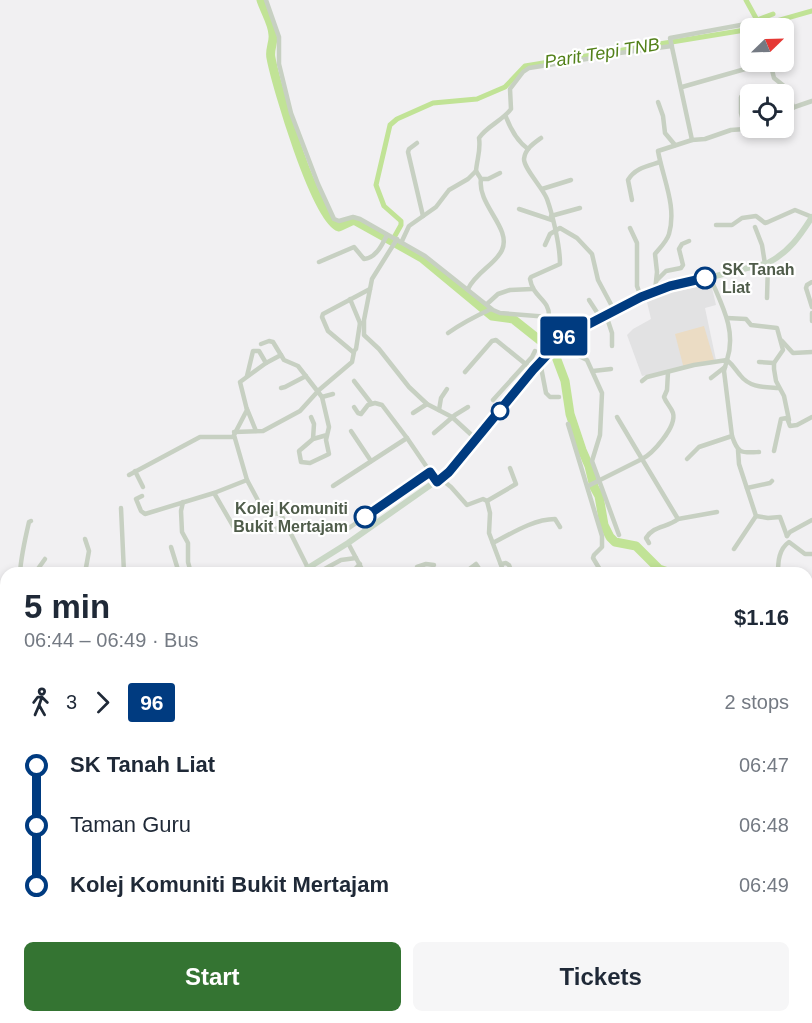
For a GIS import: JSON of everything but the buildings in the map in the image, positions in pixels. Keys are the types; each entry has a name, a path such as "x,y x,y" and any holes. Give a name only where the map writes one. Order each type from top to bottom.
{"main road":[{"path":"310,567 439,481 477,440 533,370 564,337 655,291 767,263 784,254 792,246 812,217"}],"street":[{"path":"266,0 279,37 279,64 291,113 334,219 339,221 353,217 399,240 425,256 468,289 488,308 500,313 549,317"},
{"path":"692,140 670,38 740,25"},
{"path":"468,289 473,278 500,252 503,246 496,218 481,194 481,179 476,171 481,135 506,117 511,110 511,86 523,72 530,68 672,46"},
{"path":"682,87 740,71"},
{"path":"772,72 774,78 782,84"},
{"path":"794,108 812,101"},
{"path":"658,102 665,133 675,146"},
{"path":"506,117 511,130 528,149"},
{"path":"655,291 656,254 668,236 671,215 669,195 658,152 692,140 705,139 740,129"},
{"path":"541,138 525,154 525,165 547,199 558,241 560,264 530,279 532,289 547,305 549,317 564,337 571,352 585,358 602,393 600,435 592,458 603,543 594,555 593,561 598,567"},
{"path":"417,142 408,152 423,216"},
{"path":"632,200 628,180 631,174 660,162"},
{"path":"129,475 200,438 270,429 300,411 318,391 352,362 374,275 393,245 409,226 440,204 449,190 476,171"},
{"path":"481,179 500,173"},
{"path":"542,189 571,180"},
{"path":"519,209 552,218 580,208"},
{"path":"716,225 732,225 742,218 756,216 768,222 795,210 812,217"},
{"path":"755,227 767,263 767,298"},
{"path":"630,228 637,243 637,286 641,297"},
{"path":"545,245 550,234 562,229 577,238 592,254 598,280 614,310"},
{"path":"319,262 354,247 364,259 368,259 377,252 388,235"},
{"path":"655,282 666,271 681,268 679,249 682,244 689,241"},
{"path":"710,277 731,334 730,350 725,367 732,436 756,516"},
{"path":"812,282 806,288 812,307"},
{"path":"354,352 332,335 323,323 322,317 323,314 370,288"},
{"path":"448,333 472,317 480,316 498,294 510,290 532,289"},
{"path":"350,299 362,322 364,335 379,349 409,387 427,404 452,417 477,440"},
{"path":"589,300 603,316 612,333 612,346"},
{"path":"812,313 812,321"},
{"path":"727,318 746,319 751,325 777,328 783,350 774,363 776,381 784,396 790,426 795,426 812,417"},
{"path":"465,372 494,340 499,341 533,370"},
{"path":"782,341 793,353 812,352"},
{"path":"261,344 273,342 284,360 298,366 322,397 329,427 328,456 310,463 301,462 298,456 299,451 313,439 327,435"},
{"path":"247,376 253,351 259,351 266,363"},
{"path":"493,400 535,351"},
{"path":"256,431 240,385 247,376 281,355"},
{"path":"642,381 647,377 694,365 727,360 753,387 779,388"},
{"path":"540,362 546,393 559,398"},
{"path":"759,362 774,363"},
{"path":"711,378 725,367"},
{"path":"593,371 611,369"},
{"path":"594,483 649,455 661,443 673,418 664,397 668,390 668,372"},
{"path":"280,388 306,376"},
{"path":"354,381 371,403 382,405 430,472 439,481 452,487 467,505 487,501 516,484 510,468"},
{"path":"439,410 441,398 447,389"},
{"path":"322,397 333,394"},
{"path":"354,407 358,413 362,414 371,403"},
{"path":"413,413 427,404"},
{"path":"435,434 452,417 468,407"},
{"path":"247,409 234,434 247,480 264,512 280,514 308,567"},
{"path":"311,417 314,424 313,439"},
{"path":"617,417 678,519"},
{"path":"774,451 781,419 783,417 789,420"},
{"path":"568,424 619,535"},
{"path":"351,431 371,461"},
{"path":"687,459 699,447 732,436"},
{"path":"333,486 407,438"},
{"path":"738,450 744,453 759,452"},
{"path":"135,471 143,487"},
{"path":"349,528 430,472"},
{"path":"142,496 136,499 143,513 214,493 247,480"},
{"path":"747,488 772,481"},
{"path":"214,493 236,531"},
{"path":"487,501 490,513 489,533 502,567"},
{"path":"183,502 180,511 182,532 188,543 189,567"},
{"path":"122,508 126,567"},
{"path":"649,543 646,538 655,528 673,523 678,519 717,512"},
{"path":"756,516 780,517 788,539 805,554 812,554"},
{"path":"735,549 756,516"},
{"path":"493,543 548,519 555,519 560,526"},
{"path":"778,567 779,557 790,532 812,520"},
{"path":"20,567 20,556 24,549 29,522 31,522"},
{"path":"272,532 286,523"},
{"path":"85,539 89,550 86,567"},
{"path":"348,543 361,567"},
{"path":"171,548 177,567"},
{"path":"327,567 340,560 356,558"},
{"path":"39,567 45,559"},
{"path":"501,564 506,563 510,567"},
{"path":"357,567 360,564"},
{"path":"417,567 426,564 434,565"}],"shaded area":[{"name":"SK Tanah Liat","path":"711,284 716,305 705,308 716,360 642,376 627,335 651,319 647,302 664,294"},
{"path":"704,326 714,360 684,369 675,334"}],"waterway":[{"path":"261,0 273,31 271,58 280,95 309,178 330,219 339,227 354,220 422,258 492,316 513,319 547,346"},
{"path":"746,0 757,20 773,14"},
{"name":"Parit Tepi TNB","path":"392,241 401,221 384,206 376,185 390,125 397,119 433,103 477,99 505,87 525,66 745,30 812,11"},
{"path":"556,357 565,381 570,414 599,496 604,525 615,542 636,546 657,567"}],"bus line":[{"name":"96","path":"365,517 430,472 437,482 449,472 533,370 565,336 655,291 705,278"}],"place":[{"name":"SK Tanah Liat","path":"705,278"},
{"name":"Kolej Komuniti Bukit Mertajam","path":"365,517"}]}
